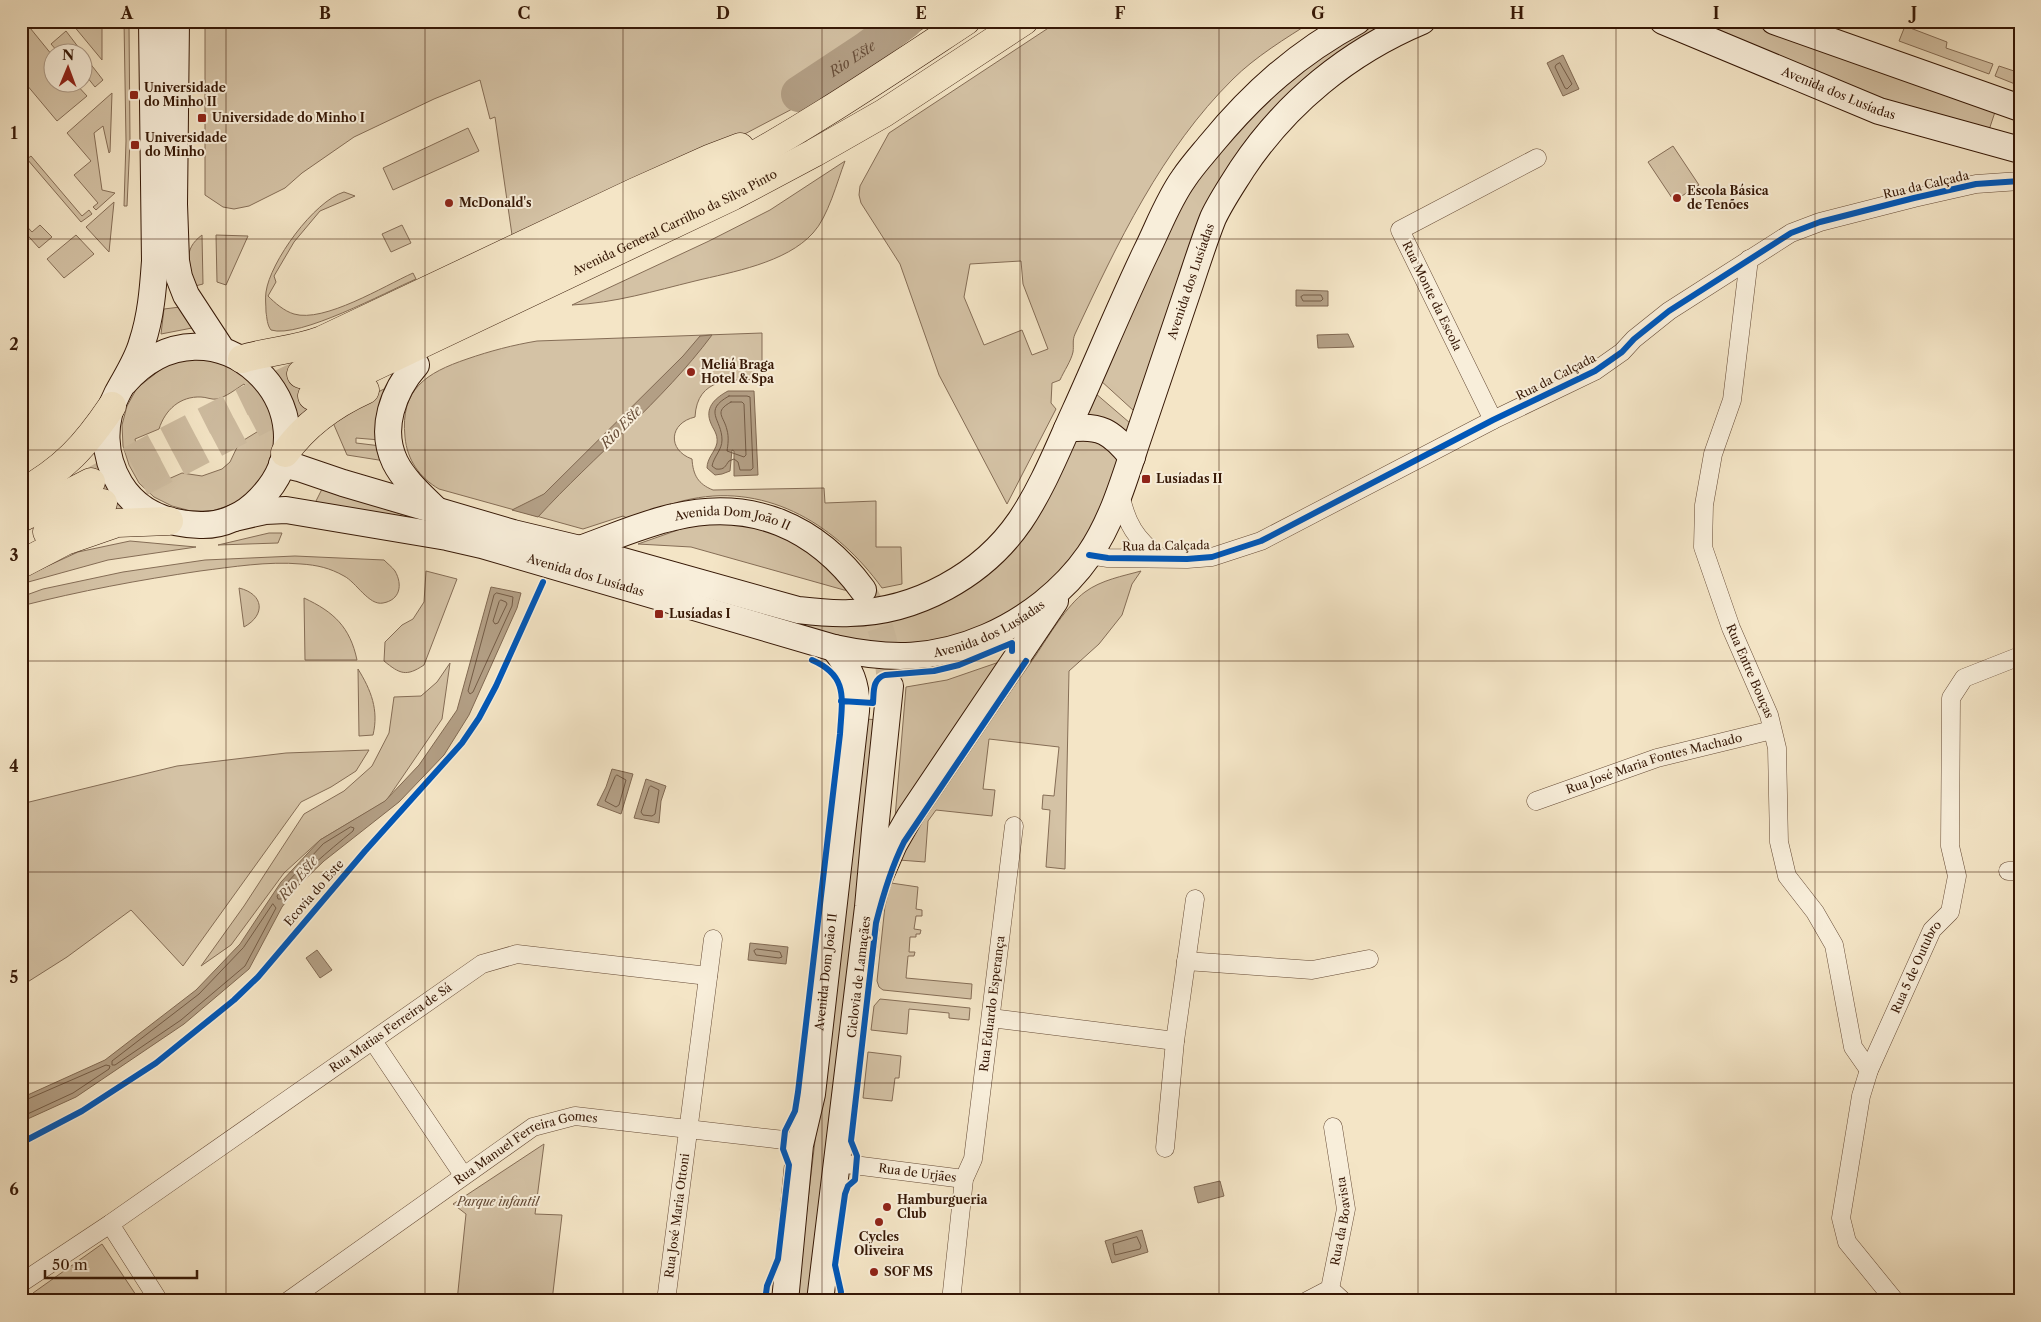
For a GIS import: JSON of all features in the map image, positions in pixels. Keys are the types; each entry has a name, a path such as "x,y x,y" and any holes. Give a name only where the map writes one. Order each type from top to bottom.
{"main road":[{"path":"152,21 155,261 153,299 142,344 108,418 107,442 112,467 117,478 127,494 140,506 150,513 169,521 190,525 210,525 234,518 255,505 264,496 278,475 283,458 286,426 278,400 263,377 232,355 186,294 179,277 176,261 174,204 176,21"},
{"name":"Avenida General Carrilho da Silva Pinto","path":"966,21 806,126 756,156 306,385 724,200 817,152 884,112 1024,21"},
{"name":"Avenida dos Lusíadas","path":"283,458 438,511 798,610 852,614 895,607 918,599 949,585 978,566 1003,542 1020,521 1033,499 1067,429 1140,266 1183,179 1232,120 1262,88 1295,59 1357,21"},
{"name":"Avenida dos Lusíadas","path":"234,518 265,511 286,510 447,536 834,648 884,657 938,654 968,645 1002,630 1033,611 1067,583 1089,556 1102,533 1120,490 1214,217 1259,143 1290,108 1322,80 1352,58 1386,38 1422,21"},
{"name":"Avenida dos Lusíadas","path":"1663,21 1879,111 2012,148"},
{"path":"1774,21 2018,108"},
{"path":"2012,148 1998,135 1998,124 2005,114 2018,108"},
{"path":"21,493 42,482 78,452 118,394 146,362 174,350 204,347 232,355 263,353 287,351 322,340 635,192 703,162 774,135 806,126"},
{"path":"283,458 298,435 314,420 334,406 750,206 790,181 817,152"},
{"path":"416,365 399,389 390,412 391,451 402,474 421,496 438,511"},
{"path":"1067,429 1085,426 1104,431 1120,442 1132,457"},
{"path":"21,518 97,493 21,546"},
{"name":"Avenida Dom João II","path":"580,549 673,517 713,512 750,514 791,527 823,546 848,570 863,590"},
{"path":"21,564 65,541 117,523 169,521"},
{"path":"868,907 881,872 910,816 1067,583"},
{"name":"Avenida Dom João II","path":"785,1301 800,1145 812,1094 856,711 856,692 853,677 846,663 834,648"},
{"path":"820,1301 868,907 890,686"}],"street":[{"name":"Rua Monte da Escola","path":"1493,420 1400,230 1537,158"},
{"name":"Rua da Calçada","path":"1089,556 1187,559 1212,557 1261,541 1493,420 1602,367 1622,352 1651,324 1791,233 1820,222 1976,184 2020,182"},
{"name":"Rua Entre Bouças","path":"1749,259 1732,400 1713,454 1704,505 1703,547 1731,628 1769,715 1777,748 1779,842 1787,876 1815,912 1834,945 1853,1047 1869,1070"},
{"name":"Rua da Calçada","path":"1120,490 1127,521 1137,537 1160,558"},
{"name":"Rua 5 de Outubro","path":"1888,1298 1846,1242 1841,1218 1861,1096 1869,1070 1932,930 1950,912 1957,876 1950,846 1951,698 1964,678 2020,656"},
{"name":"Rua José Maria Fontes Machado","path":"1536,801 1657,758 1772,730"},
{"name":"Rua Eduardo Esperança","path":"964,1179 973,1159 1014,826"},
{"path":"1164,1148 1175,1041 1195,899"},
{"path":"688,1129 713,939"},
{"name":"Rua Matias Ferreira de Sá","path":"21,1283 110,1224 482,964 517,954 708,976"},
{"path":"1186,961 1312,970 1369,959"},
{"path":"991,1018 1175,1041"},
{"path":"373,1041 463,1175"},
{"name":"Rua Manuel Ferreira Gomes","path":"288,1301 533,1127 575,1116 784,1140 800,1145"},
{"name":"Rua da Boavista","path":"1306,1301 1336,1295 1346,1209 1333,1127"},
{"name":"Rua José Maria Ottoni","path":"666,1301 688,1129"},
{"name":"Rua de Urjães","path":"838,1163 964,1179 951,1301"},
{"path":"110,1224 159,1301"}],"green space":[{"path":"77,21 102,21 102,60 92,48 92,42 87,42 73,25"},
{"path":"124,21 128,21 129,25 130,140 127,206 124,206 126,141"},
{"path":"205,21 934,21 851,78 739,137 512,235 495,117 490,119 480,80 434,99 354,137 302,173 285,188 249,206 234,209 223,207 205,195"},
{"path":"1059,21 1313,21 1261,55 1233,79 1184,136 1163,167 1143,199 1107,266 1074,336 1071,359 1060,380 1052,383 1051,403 1056,409 1007,504 939,375 900,264 861,203 859,195 860,186 889,133","holes":["1021,261 1023,284 1048,349 1032,355 1022,330 984,345 964,297 970,264"]},
{"path":"1384,21 1396,21 1284,101 1134,411 1100,380 1141,289 1186,199 1211,162 1241,126 1275,93 1326,52"},
{"path":"1694,21 1745,21 1995,112 1989,130 1896,105"},
{"path":"26,23 42,43 42,92 83,92 87,96 57,121 21,78 21,27"},
{"path":"1905,26 1947,42 1946,48 1993,64 1989,74 1899,41"},
{"path":"66,31 74,42 53,42"},
{"path":"92,66 103,80 95,87 92,83"},
{"path":"1999,66 2020,73 2020,86 1995,76"},
{"path":"112,93 109,153 103,126 94,133 102,190 115,193 96,210 93,207 98,203 74,175 91,161 67,133"},
{"path":"468,128 479,151 393,190 383,168"},
{"path":"1673,146 1699,185 1674,201 1648,162"},
{"path":"31,156 82,216 89,210 92,214 81,222 27,159"},
{"path":"845,161 828,209 818,226 802,243 788,252 758,265 725,274 619,299 572,305 709,241 770,210"},
{"path":"344,192 355,196 320,211 294,242 274,276 276,282 268,296 287,311 294,314 307,315 321,313 354,302 413,273 416,279 343,313 321,321 301,328 284,331 271,330 266,312 266,295 269,279 276,265 295,234 307,220 320,207"},
{"path":"114,202 109,252 86,227"},
{"path":"21,220 32,232 40,225 52,237 39,248 21,228"},
{"path":"402,225 411,243 391,252 382,234"},
{"path":"76,235 94,254 64,278 47,259"},
{"path":"202,235 203,284 195,286 189,264 189,252"},
{"path":"216,235 248,236 226,285 217,282"},
{"path":"180,307 192,328 161,334 164,309"},
{"path":"762,333 762,380 728,381 709,387 702,394 697,404 695,417 686,420 676,431 674,437 678,449 692,459 695,474 700,482 713,490 824,488 825,503 876,501 876,547 901,547 902,584 882,588 845,546 823,529 800,515 775,504 748,498 720,496 691,499 629,519 623,516 583,529 439,489 420,474 408,453 405,437 405,420 407,407 412,395 428,377 452,364 502,348 537,341"},
{"path":"209,357 246,371 277,422 273,463 249,495 231,505 212,511 191,511 172,506 154,497 139,483 129,465 123,446 122,425 127,406 137,388 169,363","holes":["244,384 255,399 265,427 239,443 230,462 222,469 202,476 182,473 157,484 148,474 142,463 135,439 159,429 169,410 180,402 193,397 217,399"]},
{"path":"392,385 380,440 356,438 356,443 381,446 385,461 347,455 331,418"},
{"path":"1095,393 1130,423 1126,436 1085,417"},
{"path":"1082,436 1112,445 1119,463 1085,543 1042,592 996,622 946,641 884,644 839,637 801,625 939,601 1074,440"},
{"path":"322,489 420,520 315,503"},
{"path":"731,522 786,533 855,591 844,590 691,547 638,544 695,524"},
{"path":"269,533 282,533 278,543 218,545"},
{"path":"130,541 196,547 108,560 21,584 21,573 41,569 78,552"},
{"path":"295,556 384,560 397,576 399,581 398,591 393,599 378,603 368,597 349,579 334,571 312,565 276,563 237,566 155,578 21,606 21,597 43,589 123,572 205,560"},
{"path":"426,571 457,579 424,665 412,671 403,672 394,669 384,661 385,642 402,625 413,619 424,602"},
{"path":"1141,571 1132,584 1122,615 1099,644 1069,671 1065,869 1046,867 1050,810 1042,809 1043,795 1054,796 1059,747 989,739 983,789 995,790 992,816 936,810 928,821 925,862 899,860 907,843 1071,605 1085,592 1098,584"},
{"path":"239,588 253,595 259,605 256,617 244,627"},
{"path":"304,598 324,609 339,622 350,638 357,660 305,660"},
{"path":"1008,659 894,830 906,687 947,680"},
{"path":"450,663 442,719 386,801 320,840 284,873 231,945 201,966 244,906 304,814 344,791 372,766 389,733 394,697 421,696 437,682"},
{"path":"358,669 373,700 375,726 373,735 359,736"},
{"path":"865,719 881,720 812,1301 796,1301"},
{"path":"369,750 356,771 331,787 301,802 183,966 131,910 67,957 26,983 21,976 21,804 177,766 286,753"},
{"path":"891,883 918,887 916,909 922,910 922,916 916,916 914,929 921,930 920,934 916,934 916,937 910,937 909,952 915,952 914,956 908,956 906,978 972,984 971,999 883,990 879,987 877,981 885,906"},
{"path":"880,999 970,1008 969,1020 949,1018 949,1013 909,1009 907,1034 871,1030 874,1006"},
{"path":"868,1052 901,1056 899,1078 895,1078 892,1101 863,1098"},
{"name":"Parque infantil","path":"544,1144 535,1214 562,1215 552,1301 457,1301 466,1214 453,1204"},
{"path":"102,1244 140,1301 60,1301 33,1296 33,1293"}],"water":[{"path":"1563,55 1579,89 1563,96 1547,63"},
{"path":"1296,290 1328,291 1328,306 1296,306"},
{"path":"1348,334 1354,347 1318,348 1317,335"},
{"path":"712,335 672,383 538,517 512,510 544,494 683,356 700,336"},
{"path":"728,391 754,391 758,475 734,476 734,451 732,450 730,471 715,475 707,468 708,461 717,443 709,411 716,399"},
{"path":"491,587 521,593 517,608 469,715 444,755 399,802 324,861 298,886 282,907 249,969 184,1024 76,1097 21,1122 21,1098 105,1060 196,990 240,944 281,882 320,840 385,801 419,765 457,710"},
{"path":"612,769 633,774 621,814 597,805"},
{"path":"646,779 666,786 661,801 659,823 634,818"},
{"path":"750,943 788,947 786,964 748,960"},
{"path":"317,950 332,970 320,978 306,958"},
{"path":"1220,1181 1224,1196 1198,1203 1194,1187"},
{"path":"1142,1230 1148,1252 1112,1263 1105,1241"}],"waterway":[{"name":"Rio Este","path":"799,94 867,49 905,21"}],"tunnel":[{"path":"93,481 196,425 301,374"},
{"path":"104,502 264,418 312,396"},
{"path":"864,592 880,626 888,660 890,686"}],"cycle path":[{"path":"1089,555 1108,558 1187,559 1212,557 1261,541 1493,420 1595,371 1622,352 1634,339 1669,311 1791,233 1820,222 1914,198 1976,184 2020,181"},
{"name":"Ecovia do Este","path":"21,1143 82,1111 156,1063 234,1000 258,977 365,851 462,743 479,718 496,686 543,582"},
{"path":"841,701 873,703 876,683 885,675 934,671 959,665 1012,643 1012,651"},
{"path":"765,1301 767,1286 778,1259 789,1165 783,1149 785,1131 795,1111 798,1092 842,710 841,690 838,681 824,666 812,660"},
{"name":"Ciclovia de Lamaçães","path":"840,1301 841,1292 835,1265 845,1194 848,1186 855,1180 857,1156 851,1141 876,923 881,902 904,842 1026,661"}],"place":[{"name":"Universidade do Minho II","path":"134,95"},
{"name":"Universidade do Minho I","path":"202,118"},
{"name":"Universidade do Minho","path":"135,145"},
{"name":"Escola Básica de Tenões","path":"1677,198"},
{"name":"McDonald's","path":"449,203"},
{"name":"Meliá Braga Hotel & Spa","path":"691,372"},
{"name":"Lusíadas II","path":"1146,479"},
{"name":"Lusíadas I","path":"659,614"},
{"name":"Hamburgueria Club","path":"887,1207"},
{"name":"Cycles Oliveira","path":"879,1222"},
{"name":"SOF MS","path":"874,1272"}]}
